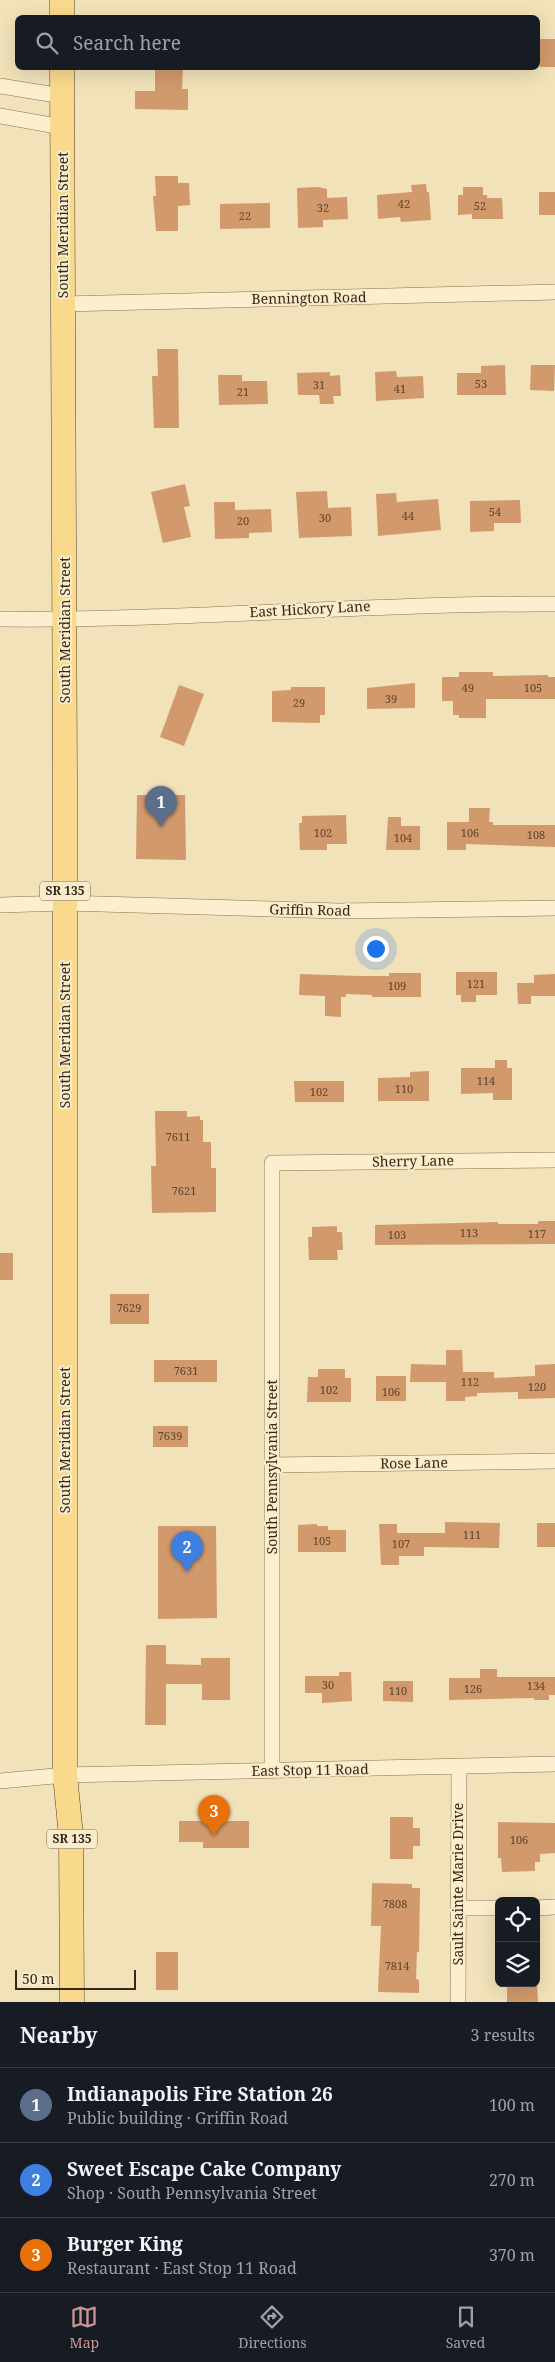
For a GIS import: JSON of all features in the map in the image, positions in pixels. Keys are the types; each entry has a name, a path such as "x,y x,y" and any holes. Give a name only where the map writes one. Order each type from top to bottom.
{"main road":[{"path":"62,0 62,15"},
{"name":"South Meridian Street","path":"62,70 65,620 66,1775 72,1836 72,2002"}],"street":[{"path":"0,86 62,96"},
{"path":"0,116 62,127"},
{"name":"Bennington Road","path":"63,304 555,292"},
{"name":"East Hickory Lane","path":"0,619 65,620 369,606 555,604"},
{"name":"Griffin Road","path":"0,905 65,904 339,911 555,908"},
{"name":"Sherry Lane","path":"272,1163 555,1160"},
{"name":"South Pennsylvania Street","path":"272,1163 272,1771"},
{"name":"Rose Lane","path":"272,1465 555,1461"},
{"name":"East Stop 11 Road","path":"0,1781 66,1775 555,1764"},
{"name":"Sault Sainte Marie Drive","path":"458,2002 459,1766"},
{"path":"540,1908 555,1907"},
{"path":"459,1908 495,1908"}],"building":[{"path":"540,39 555,39 555,67 540,67"},
{"path":"155,70 183,70 182,89 188,89 188,110 135,109 135,91 155,91"},
{"path":"155,176 178,176 178,183 189,183 190,205 178,206 178,231 156,231 153,196 156,196"},
{"path":"426,184 427,192 429,192 431,220 401,222 400,217 378,219 377,195 412,192 411,185"},
{"path":"318,187 327,189 327,198 347,197 348,219 323,220 323,227 298,228 297,188"},
{"path":"463,187 483,187 483,195 487,195 487,198 502,198 503,219 472,219 472,214 458,215 458,195 463,195"},
{"path":"539,192 555,192 555,215 539,215"},
{"path":"270,203 270,228 220,229 220,204"},
{"path":"157,349 178,349 179,428 154,428 152,376 158,376"},
{"path":"505,365 506,395 457,395 457,373 481,373 481,366"},
{"path":"531,365 555,365 554,391 530,390"},
{"path":"396,371 397,377 423,376 424,398 376,401 375,372"},
{"path":"330,372 330,376 340,375 341,396 333,396 334,404 320,404 319,395 298,395 297,373"},
{"path":"218,375 242,375 242,381 267,381 268,404 219,405"},
{"path":"185,484 190,506 184,507 191,537 163,543 151,492"},
{"path":"327,491 328,508 351,507 352,536 299,538 296,492"},
{"path":"396,493 397,502 438,499 441,530 378,536 376,494"},
{"path":"520,500 521,523 494,523 494,531 470,532 470,501"},
{"path":"214,502 235,502 235,510 271,509 272,532 249,533 249,538 215,539"},
{"path":"459,672 493,672 493,676 548,675 548,677 555,677 555,699 486,699 486,718 459,718 459,715 453,715 453,701 442,701 442,677 459,677"},
{"path":"415,683 415,708 367,709 367,688"},
{"path":"179,685 204,694 184,746 160,737"},
{"path":"291,687 325,687 325,715 320,715 320,723 272,722 272,691 291,690"},
{"path":"137,795 185,795 186,860 136,859"},
{"path":"469,808 490,808 489,822 493,822 493,825 555,825 555,847 466,844 466,850 447,850 447,822 469,822"},
{"path":"346,815 347,844 327,844 327,850 300,850 299,823 302,823 302,816"},
{"path":"388,817 401,817 401,826 420,826 420,850 386,850"},
{"path":"456,972 497,972 497,995 476,995 476,1002 461,1002 461,995 456,995"},
{"path":"389,973 421,973 421,997 372,997 372,995 346,994 346,997 341,997 341,1017 325,1016 325,996 299,995 300,974 389,976"},
{"path":"555,974 555,996 531,996 531,1004 518,1004 517,983 534,983 534,975"},
{"path":"495,1060 507,1060 507,1068 512,1068 512,1100 493,1100 493,1093 461,1094 461,1068 495,1068"},
{"path":"429,1071 429,1101 378,1101 378,1078 410,1077 410,1072"},
{"path":"294,1081 344,1081 344,1102 295,1102"},
{"path":"155,1111 187,1111 187,1117 200,1116 200,1120 203,1120 203,1142 211,1142 211,1168 216,1168 216,1212 152,1213 151,1166 156,1166"},
{"path":"538,1221 555,1221 555,1244 375,1245 375,1225 498,1222 498,1224 538,1224"},
{"path":"337,1226 337,1232 342,1232 343,1250 337,1250 338,1260 309,1260 308,1237 312,1237 312,1227"},
{"path":"0,1253 13,1253 13,1280 0,1280"},
{"path":"110,1294 149,1294 149,1324 110,1324"},
{"path":"446,1350 462,1350 463,1372 494,1372 494,1378 535,1376 535,1365 555,1364 555,1398 518,1399 518,1392 477,1393 477,1396 465,1397 465,1401 446,1401 446,1382 410,1382 411,1364 446,1365"},
{"path":"154,1360 217,1360 217,1382 154,1382"},
{"path":"318,1369 345,1369 345,1378 351,1378 351,1402 307,1402 308,1377 318,1377"},
{"path":"376,1376 406,1376 406,1401 376,1401"},
{"path":"153,1426 188,1426 188,1447 153,1447"},
{"path":"445,1522 500,1523 499,1548 424,1547 424,1556 399,1556 399,1565 381,1565 379,1524 397,1524 397,1533 445,1533"},
{"path":"537,1523 555,1523 555,1547 537,1547"},
{"path":"317,1524 317,1526 328,1526 328,1530 346,1530 346,1552 298,1552 298,1525"},
{"path":"158,1526 216,1526 217,1618 158,1619"},
{"path":"146,1645 166,1645 166,1664 201,1665 201,1658 230,1658 230,1700 202,1700 202,1684 166,1684 166,1725 145,1725"},
{"path":"480,1669 497,1669 497,1677 555,1677 555,1695 549,1695 549,1700 534,1700 534,1698 449,1700 449,1678 480,1678"},
{"path":"339,1672 351,1672 352,1701 322,1703 322,1693 305,1693 305,1676 339,1676"},
{"path":"383,1681 413,1681 413,1702 383,1701"},
{"path":"390,1817 413,1817 413,1828 420,1828 420,1846 413,1846 413,1859 390,1859"},
{"path":"179,1821 249,1821 249,1848 203,1848 203,1842 179,1842"},
{"path":"498,1822 555,1823 555,1853 540,1854 540,1862 535,1862 535,1871 502,1872 501,1858 498,1858"},
{"path":"372,1883 412,1884 412,1888 420,1888 419,1952 417,1952 416,1979 419,1980 419,1993 378,1992 381,1926 371,1926"},
{"path":"156,1952 178,1952 178,1990 156,1990"},
{"path":"507,1987 537,1987 538,2002 507,2002"}],"place":[{"name":"Indianapolis Fire Station 26","path":"161,827"},
{"name":"Sweet Escape Cake Company","path":"187,1572"},
{"name":"Burger King","path":"214,1836"}]}
